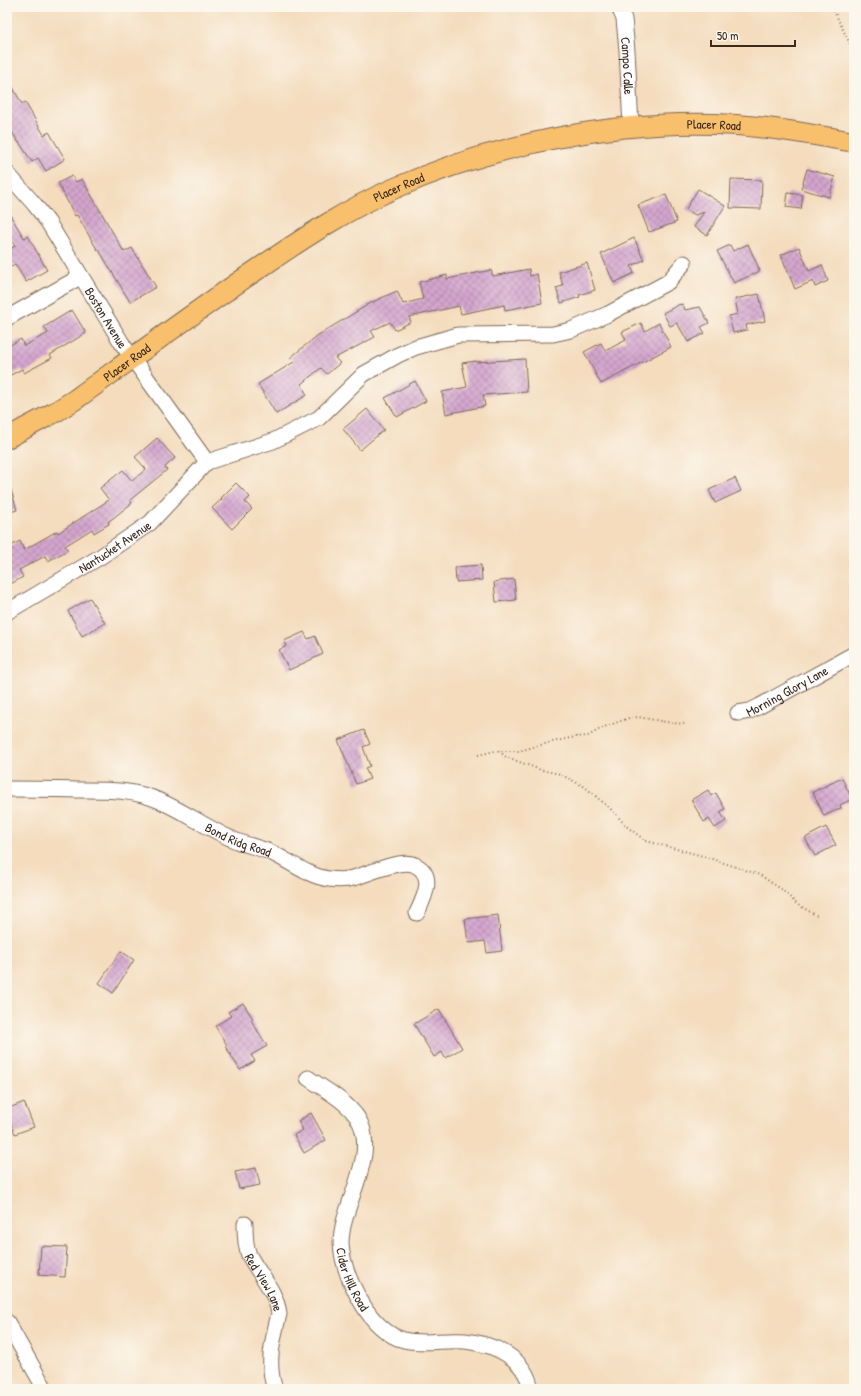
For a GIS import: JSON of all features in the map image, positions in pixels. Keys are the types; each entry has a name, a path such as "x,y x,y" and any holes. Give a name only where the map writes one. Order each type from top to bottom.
{"main road":[{"name":"Placer Road","path":"7,438 57,411 133,359 215,297 294,244 392,189 468,160 560,137 631,126 714,124 781,129 854,142"}],"street":[{"name":"Campo Calle","path":"619,7 624,19 628,51 631,126"},
{"name":"Boston Avenue","path":"7,173 48,222 80,277 133,359 207,462"},
{"path":"207,462 273,441 319,418 364,374 416,346 458,335 553,334 572,330 608,314 668,282 684,263"},
{"path":"7,318 80,277"},
{"name":"Nantucket Avenue","path":"7,612 100,557 150,523 207,462"},
{"name":"Morning Glory Lane","path":"738,713 750,711 760,706 854,654"},
{"name":"Bond Ridg Road","path":"7,790 101,790 135,793 159,801 233,840 270,852 307,871 328,879 352,878 404,863 416,865 422,872 426,881 426,892 417,912"},
{"name":"Cider Hill Road","path":"308,1078 350,1108 361,1124 366,1140 362,1166 348,1207 341,1243 346,1272 357,1296 366,1310 382,1328 395,1337 404,1340 465,1341 499,1349 514,1360 526,1372 531,1389"},
{"name":"Red View Lane","path":"245,1224 245,1238 249,1255 269,1285 278,1308 279,1314 271,1352 270,1367 275,1389"},
{"path":"7,1322 45,1389"}],"path":[{"path":"832,7 854,52"},
{"path":"478,755 486,752 519,751 575,737 588,736 628,718 638,717 686,724"},
{"path":"499,751 506,757 540,770 560,774 585,787 614,812 626,826 646,841 702,856 760,875 781,889 798,905 819,917"}],"building":[{"path":"7,77 22,104 25,102 44,135 49,132 65,159 46,171 38,158 32,162 7,124"},
{"path":"807,169 835,177 829,197 801,189"},
{"path":"72,176 76,182 82,179 124,252 132,248 156,287 130,302 77,215 75,216 58,183"},
{"path":"731,179 762,180 761,209 730,208"},
{"path":"698,189 725,206 707,235 694,227 704,212 695,215 686,209"},
{"path":"788,193 803,195 801,209 786,207"},
{"path":"666,195 677,222 649,232 638,205"},
{"path":"7,210 24,238 28,236 47,270 26,282 15,264 10,267 7,261 7,256 11,254 8,250 15,246 7,232"},
{"path":"634,238 644,260 631,266 634,273 614,283 601,254"},
{"path":"748,244 760,271 734,283 717,251 730,245 733,251"},
{"path":"799,247 809,271 822,265 828,281 815,287 813,281 795,289 781,255"},
{"path":"587,263 595,290 561,303 556,288 563,286 559,272"},
{"path":"529,269 530,276 537,274 542,303 505,310 504,305 461,314 459,306 409,317 411,322 395,330 390,322 371,331 375,337 335,358 340,363 327,374 321,368 301,384 307,395 276,414 258,384 294,362 290,358 318,335 366,305 397,291 403,304 423,299 419,282 447,275 447,279 491,270 493,276"},
{"path":"759,294 765,321 746,325 747,330 733,333 729,316 738,314 735,299"},
{"path":"680,304 683,304 685,310 700,307 709,323 701,327 705,333 688,342 677,323 670,326 663,313"},
{"path":"72,310 86,333 50,355 52,358 24,373 22,369 7,377 7,347 21,339 24,346 48,333 44,327"},
{"path":"641,323 645,331 659,323 671,347 601,384 584,352 601,343 605,351 626,340 622,332"},
{"path":"525,359 527,392 483,395 485,406 446,414 442,392 467,387 462,363"},
{"path":"415,381 426,401 397,417 385,398"},
{"path":"367,409 384,430 360,450 343,429"},
{"path":"157,438 175,458 165,467 167,470 130,500 132,503 108,522 109,524 94,533 92,529 65,546 68,550 48,561 45,556 19,570 23,577 7,586 7,548 20,541 24,550 57,531 58,533 109,500 100,488 123,470 132,481 146,469 135,457"},
{"path":"735,478 741,491 715,503 709,490"},
{"path":"7,483 9,483 17,510 7,513"},
{"path":"236,483 250,497 245,502 252,509 232,529 212,508"},
{"path":"481,565 482,580 456,582 455,567"},
{"path":"514,579 516,600 496,602 494,582"},
{"path":"90,598 105,623 82,636 68,611"},
{"path":"304,632 308,639 315,636 323,654 289,670 279,650 287,646 284,641"},
{"path":"364,730 370,744 363,747 370,766 365,768 370,779 356,784 338,740"},
{"path":"842,778 852,799 840,805 841,808 824,816 813,792"},
{"path":"708,790 711,796 716,793 725,809 720,812 726,821 715,828 709,819 704,822 691,800"},
{"path":"826,827 836,845 815,856 805,838"},
{"path":"498,915 502,951 487,953 485,941 468,943 465,919"},
{"path":"121,951 134,960 113,993 99,983"},
{"path":"243,1003 253,1019 251,1020 267,1046 251,1055 255,1061 240,1070 215,1026 231,1016 228,1012"},
{"path":"439,1009 462,1048 445,1058 442,1052 434,1057 414,1024"},
{"path":"24,1102 34,1127 15,1134 7,1114 7,1109"},
{"path":"311,1113 326,1140 304,1153 294,1135 303,1130 298,1121"},
{"path":"256,1168 260,1185 239,1189 235,1172"},
{"path":"41,1246 67,1247 65,1277 39,1275"}]}
